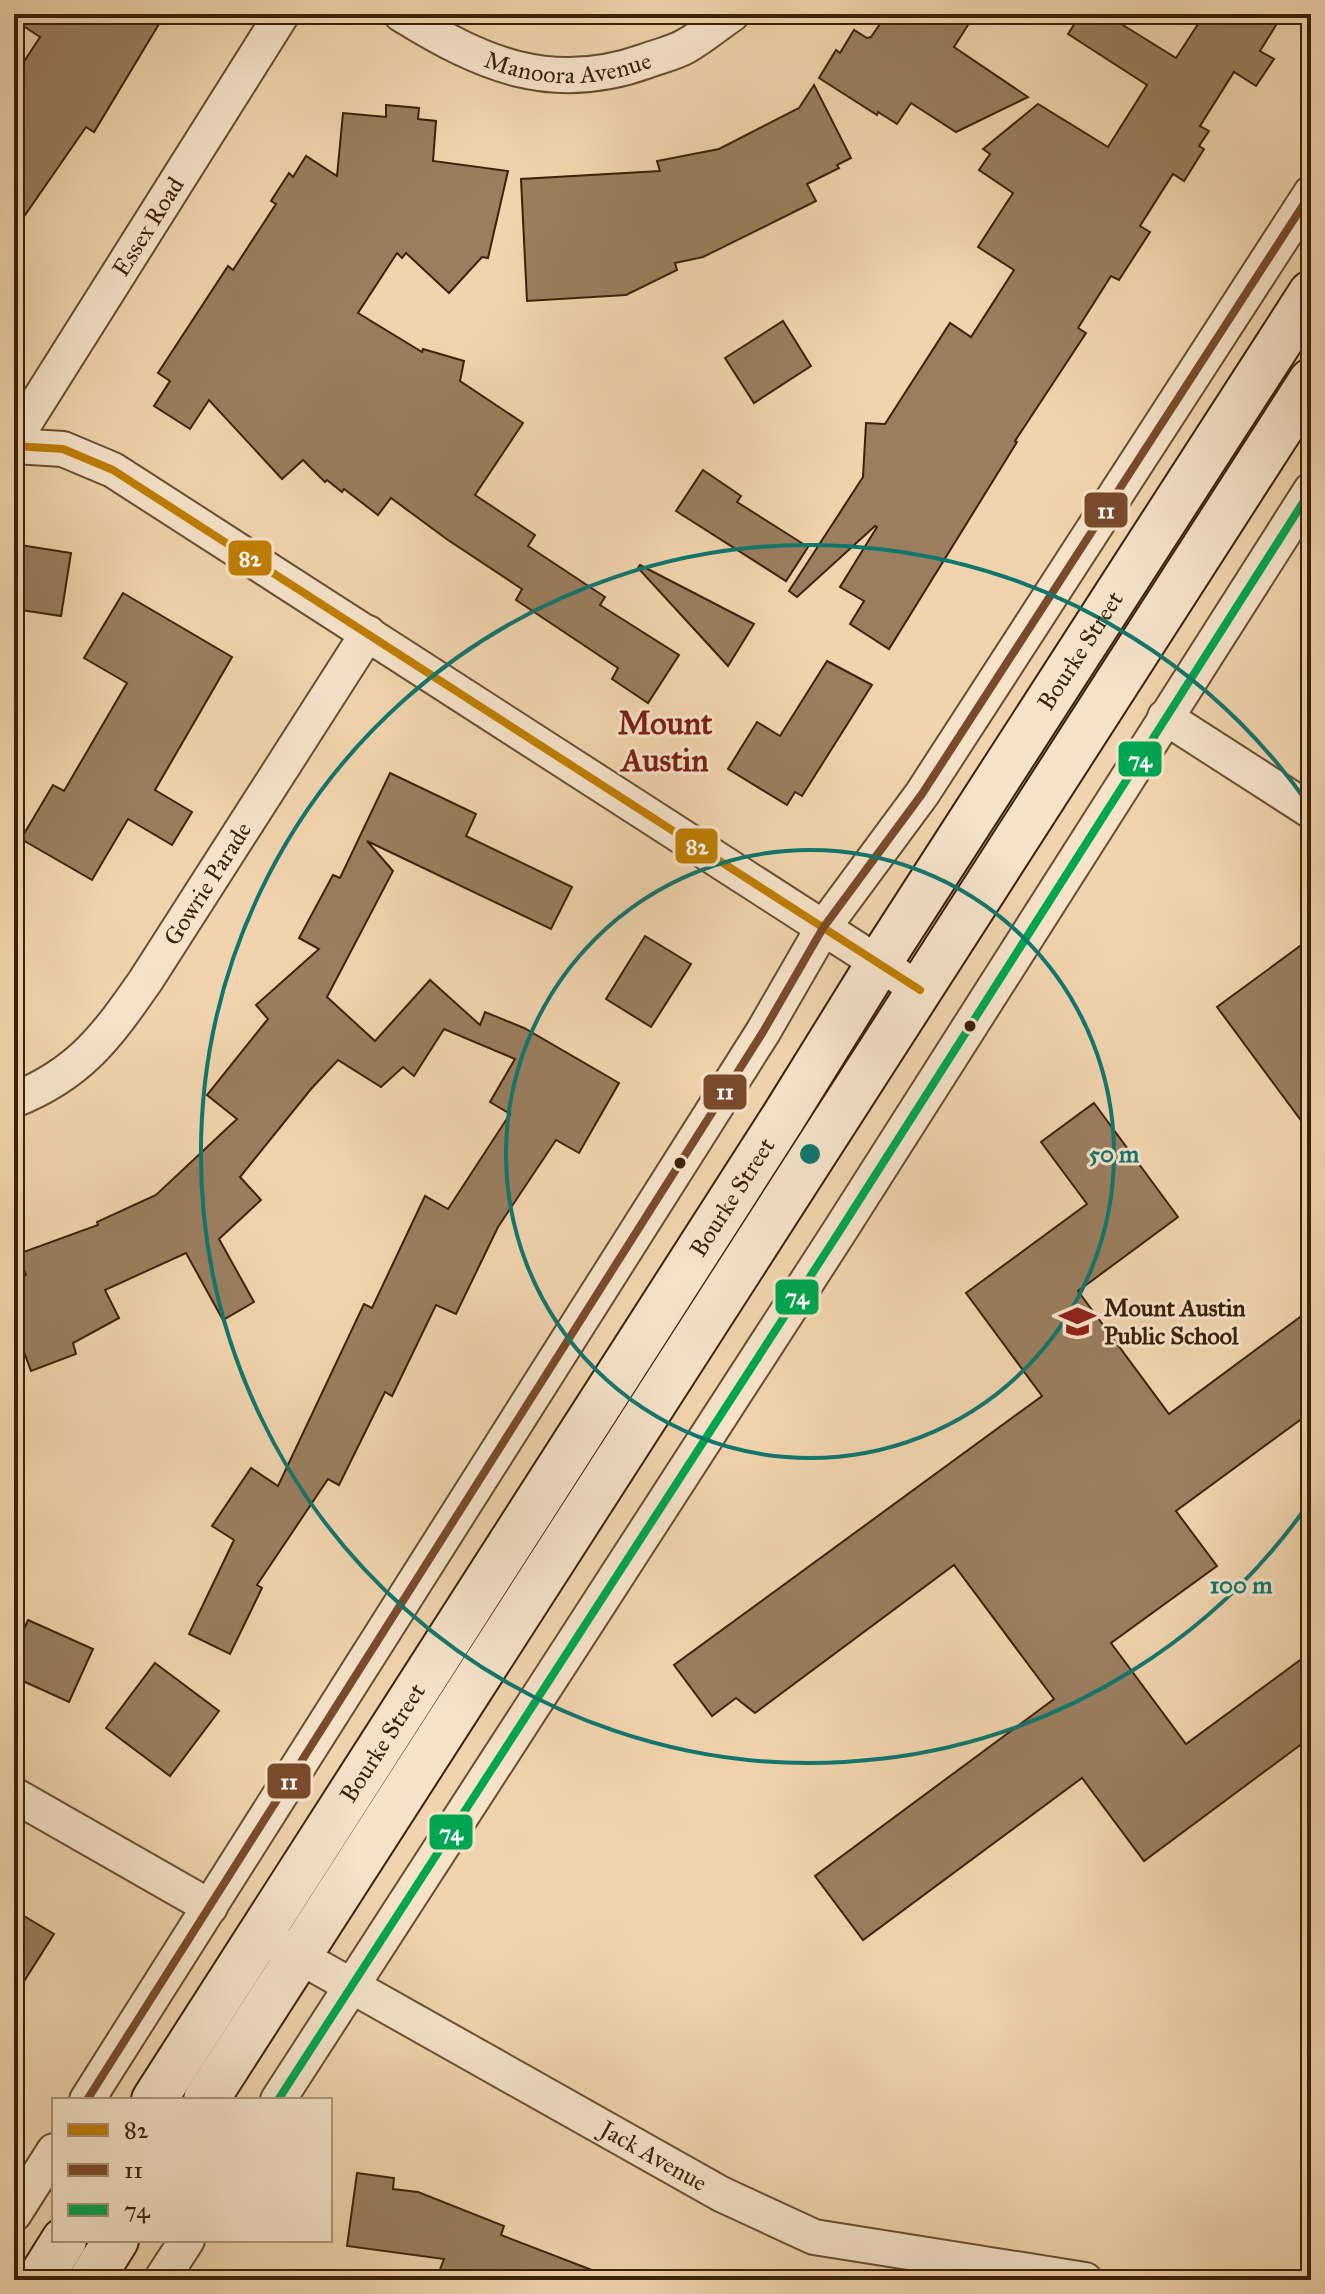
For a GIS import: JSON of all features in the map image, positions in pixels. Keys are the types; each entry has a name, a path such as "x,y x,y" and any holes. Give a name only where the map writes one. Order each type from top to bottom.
{"main road":[{"name":"Bourke Street","path":"155,2098 879,963 1311,293"},
{"name":"Bourke Street","path":"207,2098 1311,381"},
{"path":"39,2280 63,2242"},
{"path":"91,2280 115,2242"}],"street":[{"name":"Essex Road","path":"14,443 282,14"},
{"name":"Manoora Avenue","path":"401,14 439,37 497,65 563,77 626,68 685,47 732,14"},
{"path":"88,2098 763,1032 823,928 922,794 1311,193"},
{"path":"14,443 63,449 113,470 920,990"},
{"path":"279,2098 831,1245 1311,490"},
{"name":"Gowrie Parade","path":"14,1100 39,1090 75,1067 109,1032 146,980 368,633"},
{"path":"1165,717 1311,811"},
{"path":"14,1795 210,1907"},
{"name":"Jack Avenue","path":"260,1934 721,2194 814,2237 1085,2280"},
{"path":"14,2214 52,2154"},
{"path":"161,2280 186,2242"}],"building":[{"path":"14,14 165,14 94,132 86,127 14,231 14,77 40,37 14,20"},
{"path":"887,14 975,14 954,47 1028,97 956,132 911,103 897,124 878,112 877,115 819,78 836,50 840,53 854,30 867,38 871,37"},
{"path":"1081,14 1105,14 1176,58 1202,18 1204,20 1208,14 1283,14 1260,51 1274,59 1256,86 1234,72 1200,126 1209,131 1199,146 1204,149 1184,181 1173,174 1140,226 1150,232 1119,280 1111,276 1078,328 1086,333 1015,441 889,649 850,624 864,601 840,587 877,527 797,597 789,591 863,477 866,423 885,424 950,323 971,337 1014,270 978,247 1013,193 979,170 990,154 983,149 1038,104 1108,147 1147,85 1068,34"},
{"path":"814,85 851,158 837,165 839,168 807,184 816,201 703,257 675,263 677,270 626,295 527,301 521,179 660,171 657,161 719,149 799,108"},
{"path":"386,105 419,108 418,119 436,121 433,161 508,171 488,258 482,257 449,293 406,253 402,258 397,253 358,313 422,352 423,349 464,361 460,381 523,423 475,495 535,535 528,546 605,597 600,605 679,655 648,703 612,679 618,668 516,600 522,589 391,498 378,515 344,489 342,492 327,480 325,482 303,460 282,479 209,400 190,429 154,406 170,381 158,373 228,266 233,270 276,204 271,201 289,173 293,177 306,156 337,176 343,113 386,117"},
{"path":"783,321 811,366 754,403 725,358"},
{"path":"703,470 741,496 737,502 808,547 786,581 676,511"},
{"path":"14,544 71,553 61,616 14,609"},
{"path":"640,565 754,624 728,666 638,568"},
{"path":"123,593 232,657 155,790 192,812 172,845 128,819 92,880 21,839 53,785 64,791 127,683 84,658"},
{"path":"827,661 872,685 802,796 795,792 787,805 728,769 757,722 780,736"},
{"path":"390,773 476,814 466,836 572,887 551,929 367,841 393,871 327,997 375,1041 430,980 480,1025 485,1012 524,1028 619,1083 579,1153 556,1140 498,1227 456,1314 436,1305 392,1396 385,1392 339,1485 328,1479 257,1585 262,1588 230,1654 189,1634 234,1540 212,1526 251,1468 278,1486 364,1304 372,1308 425,1196 448,1209 510,1114 490,1102 515,1059 444,1029 414,1076 403,1067 381,1087 338,1060 240,1177 261,1200 219,1239 254,1302 223,1320 186,1253 105,1290 119,1318 73,1343 76,1354 31,1371 14,1325 14,1280 26,1275 18,1254 98,1225 97,1222 156,1195 237,1119 207,1095 268,1019 256,1005 319,949 299,938 333,875 340,878"},
{"path":"645,936 691,964 651,1027 606,999"},
{"path":"1311,938 1311,1134 1217,1007"},
{"path":"1094,1103 1178,1217 1078,1291 1169,1414 1311,1309 1311,1412 1176,1511 1217,1566 1111,1643 1186,1744 1311,1652 1311,1737 1144,1861 1082,1778 863,1940 815,1876 1054,1699 954,1565 755,1713 736,1698 712,1716 674,1665 1042,1396 966,1293 1087,1204 1041,1142"},
{"path":"28,1620 93,1649 69,1702 14,1677 14,1652"},
{"path":"155,1663 219,1711 170,1776 106,1728"},
{"path":"14,1910 54,1934 14,1997"},
{"path":"357,2173 394,2178 393,2189 418,2192 504,2226 501,2235 610,2277 610,2280 460,2280 439,2272 444,2259 347,2246"}],"transit line":[{"name":"11","path":"88,2098 763,1032 823,928 922,794 1311,193"},
{"name":"82","path":"14,446 63,449 113,470 920,990"},
{"name":"74","path":"279,2098 839,1232 1311,490"}],"place":[{"name":"Mount Austin Public School","path":"1078,1322"}],"district":[{"name":"Mount Austin","path":"665,742"}]}
